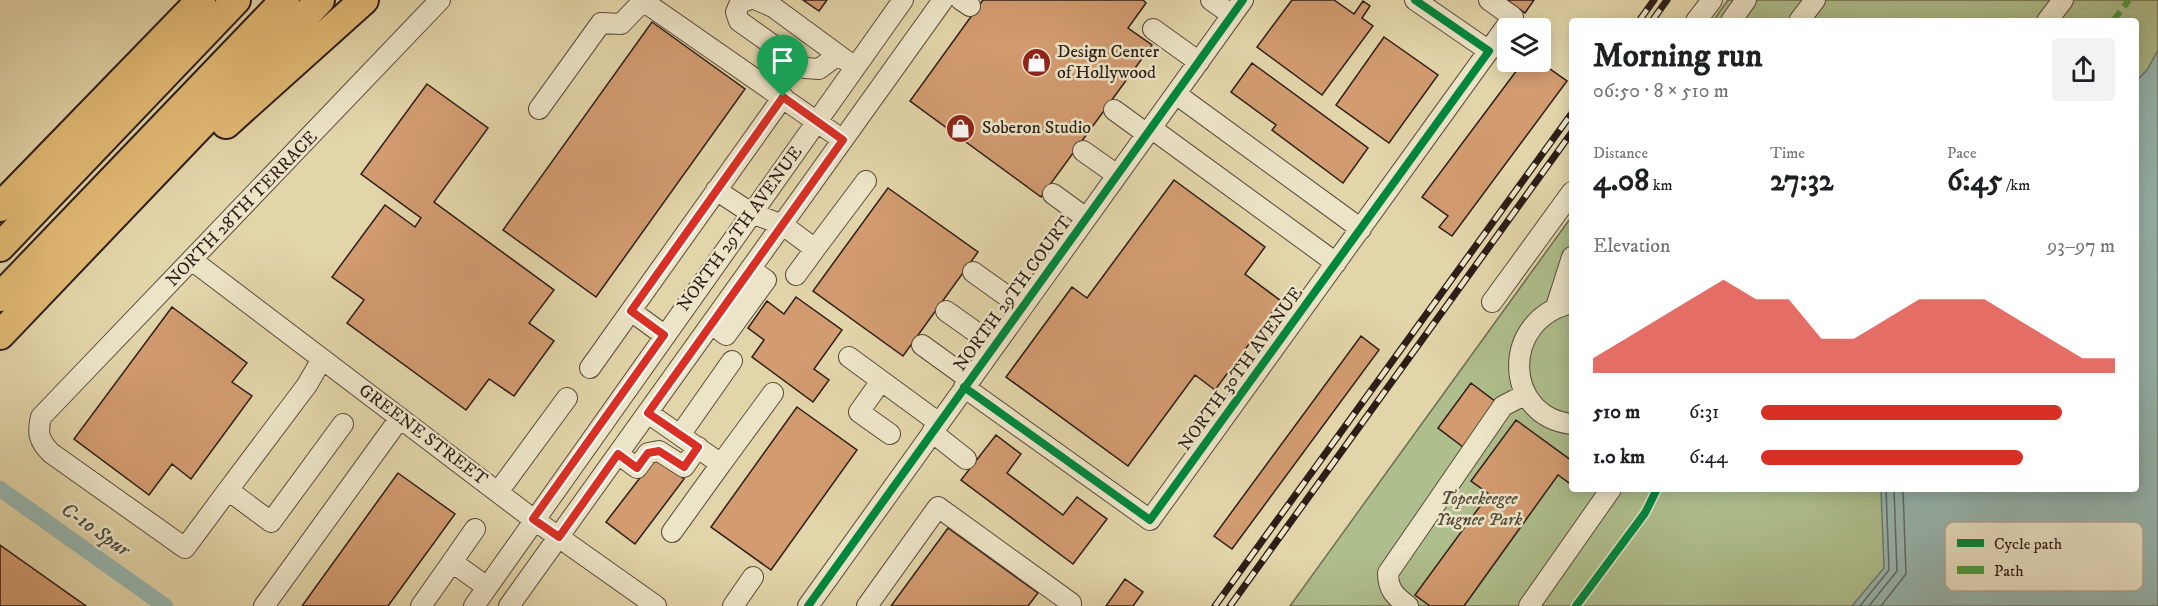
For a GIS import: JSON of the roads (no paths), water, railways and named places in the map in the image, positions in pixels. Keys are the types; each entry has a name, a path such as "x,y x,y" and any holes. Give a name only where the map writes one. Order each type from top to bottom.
{"highway":[{"path":"0,207 201,0"},
{"path":"0,247 236,0"},
{"path":"0,297 285,0"},
{"path":"0,335 320,0"},
{"path":"120,209 159,187 281,73 364,0"}],"street":[{"name":"NORTH 28TH TERRACE","path":"228,490 185,548 51,453 40,442 38,429 41,417 193,261 440,0"},
{"path":"748,0 740,3 736,12 739,21 805,68 819,69 838,55"},
{"path":"757,0 773,7 855,67"},
{"name":"NORTH 29TH AVENUE","path":"474,606 533,519 903,0"},
{"name":"NORTH 29TH AVENUE","path":"509,606 943,0"},
{"path":"1211,0 1237,8"},
{"path":"1415,0 1436,6 1489,51"},
{"name":"NORTH 30TH AVENUE","path":"967,383 1150,520 1513,16 1490,0"},
{"path":"1698,18 1712,0"},
{"path":"1733,18 1746,0"},
{"path":"1801,18 1815,0"},
{"path":"2049,18 2063,0"},
{"path":"539,109 602,23 621,24 644,1 843,140"},
{"name":"NORTH 29TH COURT","path":"818,602 935,428 1237,8"},
{"path":"1153,29 1199,62"},
{"path":"1176,94 1360,229"},
{"path":"590,368 783,97"},
{"path":"1114,110 1149,131 1336,263"},
{"path":"1083,151 1117,176"},
{"path":"796,275 866,181"},
{"path":"716,190 751,213 783,225 816,249"},
{"path":"1053,194 1086,218"},
{"path":"1492,302 1569,196"},
{"name":"GREENE STREET","path":"193,261 533,519 656,606"},
{"path":"973,272 1022,307"},
{"path":"1569,275 1564,305 1536,320 1525,336 1519,354 1521,381 1526,394 1541,411 1563,423 1569,424"},
{"path":"631,311 664,335"},
{"path":"946,311 994,345"},
{"path":"922,345 967,383"},
{"path":"849,357 881,381 935,428 966,459"},
{"path":"322,359 307,385 228,490 271,522 342,424"},
{"path":"680,435 732,361"},
{"path":"881,381 859,412 890,434"},
{"path":"672,532 773,393"},
{"path":"1408,606 1393,595 1388,584 1388,573 1503,406 1526,394"},
{"path":"498,492 567,398"},
{"path":"648,413 721,464"},
{"path":"264,606 400,418"},
{"path":"618,454 637,468 648,453 659,451 684,467 698,447"},
{"path":"1529,606 1609,492"},
{"path":"867,606 938,507 1071,603 1069,606"},
{"path":"421,606 475,529"},
{"path":"452,562 487,587"},
{"path":"733,606 753,578"}],"water":[{"path":"2158,50 2158,606 1852,606 1884,568 1881,492 2139,492 2139,78 2147,70"}],"waterway":[{"name":"C-10 Spur","path":"0,489 165,606"}],"railway":[{"path":"1641,18 1654,0"},
{"path":"1654,18 1667,0"},
{"path":"1215,606 1569,117"},
{"path":"1230,606 1569,136"}],"place":[{"name":"Design Center of Hollywood","path":"1036,62"},
{"name":"Soberon Studio","path":"961,128"}],"park label":[{"name":"Topeekeegee Yugnee Park","path":"1479,509"}]}
